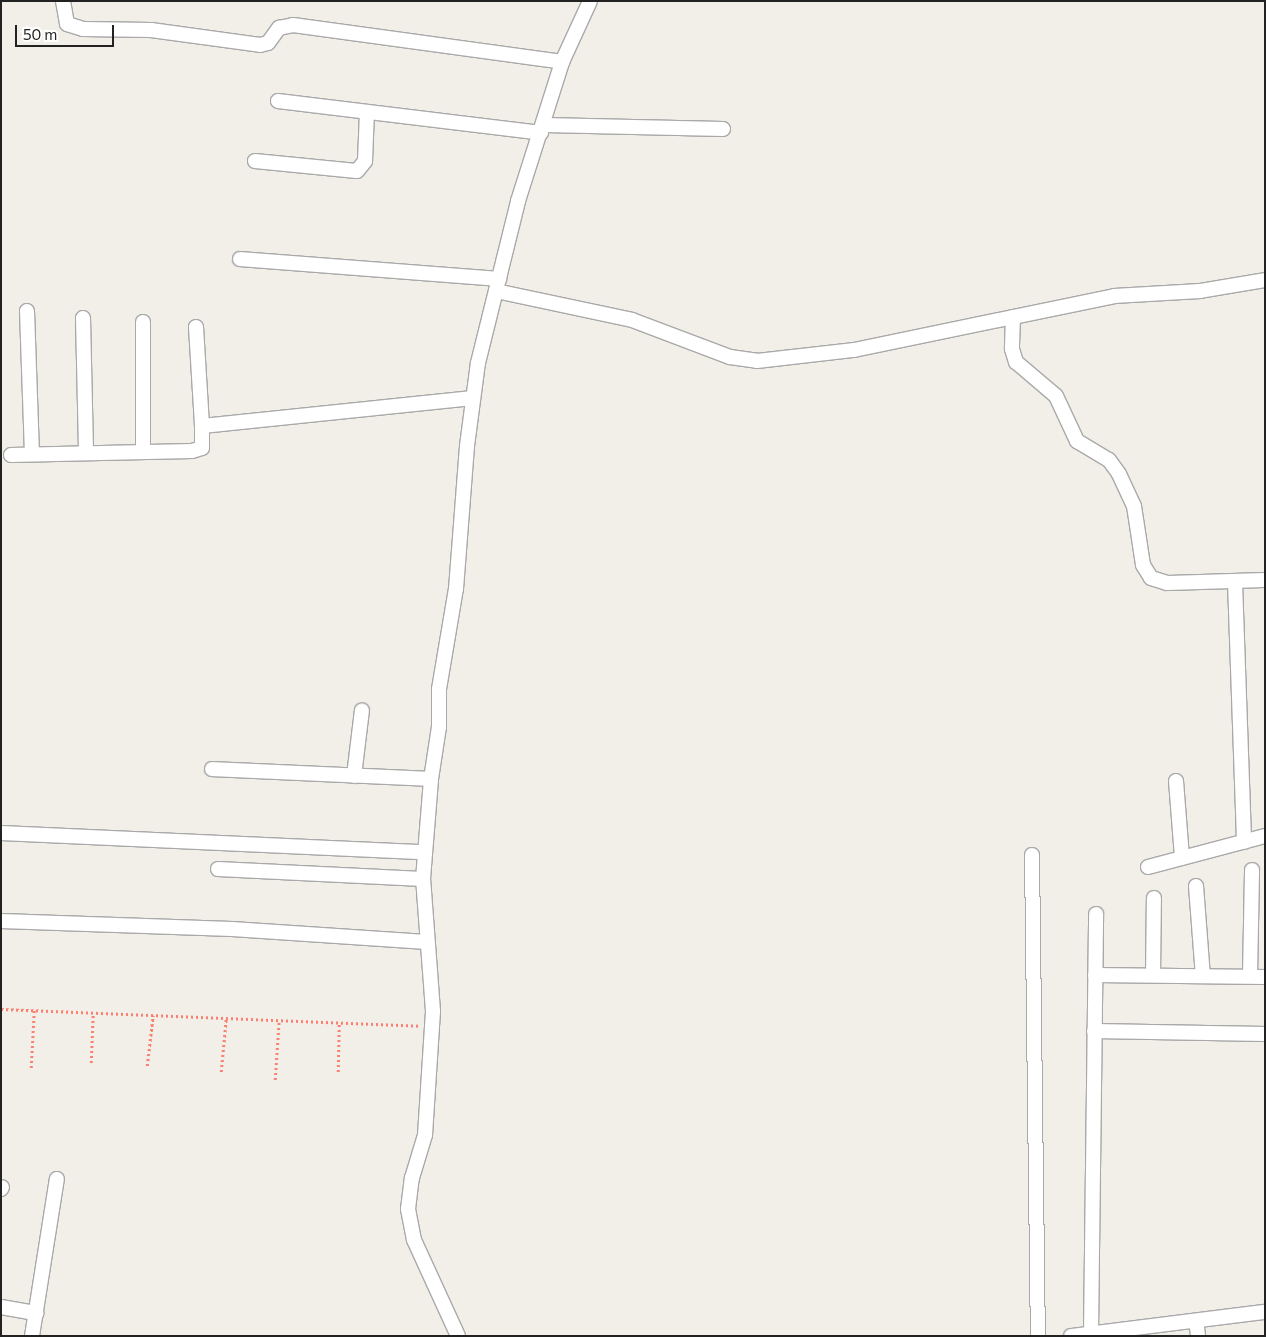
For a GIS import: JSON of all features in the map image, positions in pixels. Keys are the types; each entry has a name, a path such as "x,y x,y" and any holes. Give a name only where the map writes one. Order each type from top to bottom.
{"street":[{"path":"62,1 66,24 82,29 151,30 260,45 268,43 279,28 294,25 562,62"},
{"path":"458,1336 414,1240 409,1223 408,1192 426,1135 433,996 423,878 431,779 439,727 439,689 456,589 471,398 518,201 543,129 562,62 590,1"},
{"path":"278,101 367,112 543,129 723,129"},
{"path":"255,161 357,171 365,161 367,112"},
{"path":"240,258 497,285 632,320 746,361 854,350 1114,296 1200,291 1265,280"},
{"path":"27,311 32,454"},
{"path":"1013,317 1012,349 1016,362 1056,396 1077,441 1109,460 1119,474 1137,517 1146,573 1157,581 1167,583 1265,580"},
{"path":"83,318 86,453"},
{"path":"143,322 143,452"},
{"path":"11,455 198,450 203,444 196,327"},
{"path":"202,426 471,398"},
{"path":"1235,582 1244,842"},
{"path":"354,776 362,710"},
{"path":"212,769 431,779"},
{"path":"1176,780 1182,858"},
{"path":"1,833 424,852"},
{"path":"1148,867 1265,836"},
{"path":"1032,855 1038,1336"},
{"path":"218,869 423,878"},
{"path":"1250,976 1252,870"},
{"path":"1196,886 1203,976"},
{"path":"1153,975 1154,898"},
{"path":"1091,1333 1096,914"},
{"path":"1,921 223,929 427,942"},
{"path":"1095,975 1265,976"},
{"path":"1094,1032 1265,1034"},
{"path":"32,1336 57,1179"},
{"path":"1,1307 36,1312"},
{"path":"1071,1336 1265,1312"},
{"path":"1196,1321 1198,1336"}],"path":[{"path":"1,1009 432,1026"},
{"path":"31,1068 34,1010"},
{"path":"91,1063 94,1013"},
{"path":"147,1066 153,1015"},
{"path":"221,1072 226,1018"},
{"path":"275,1080 279,1020"},
{"path":"338,1072 339,1023"}]}
